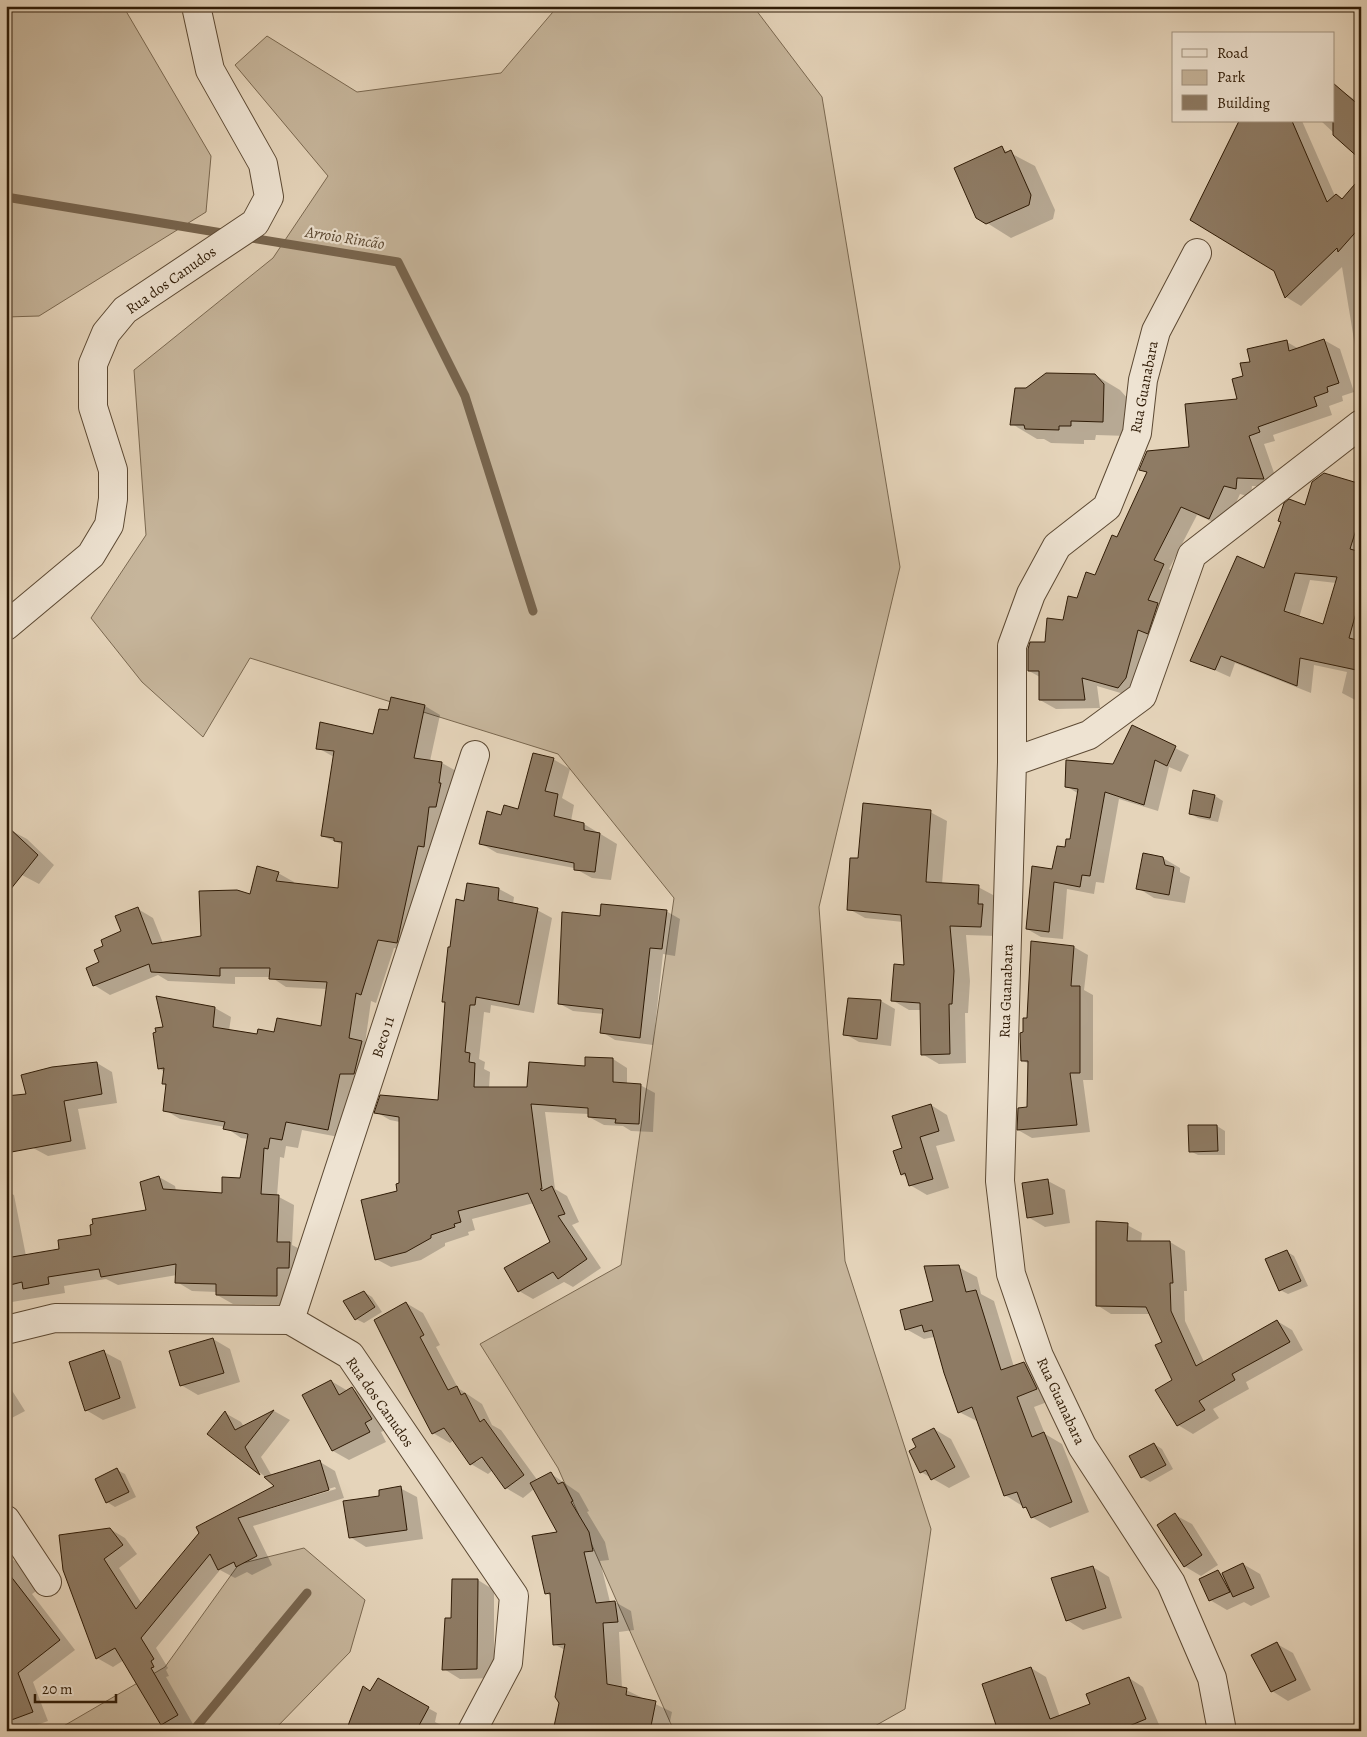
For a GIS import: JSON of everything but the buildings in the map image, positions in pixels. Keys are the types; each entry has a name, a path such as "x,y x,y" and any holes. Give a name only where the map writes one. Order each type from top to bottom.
{"street":[{"name":"Rua dos Canudos","path":"6,626 91,555 109,525 113,500 113,470 93,407 93,364 106,333 125,310 255,223 269,197 263,164 210,70 196,6"},
{"name":"Rua Guanabara","path":"1197,253 1156,330 1144,380 1137,432 1107,508 1057,546 1030,594 1012,646 1012,762 1000,1182 1011,1274 1039,1356 1082,1446 1171,1583 1212,1678 1222,1731"},
{"path":"1012,762 1088,735 1142,696 1192,555 1361,424"},
{"name":"Beco 11","path":"290,1320 475,755"},
{"name":"Rua dos Canudos","path":"6,1330 55,1318 290,1320 350,1355 514,1596 508,1663 472,1731"},
{"path":"6,1520 47,1582"}],"green space":[{"path":"6,6 123,6 211,156 206,212 39,316 6,317"},
{"path":"558,6 753,6 822,97 900,567 819,907 845,1261 931,1529 905,1709 866,1731 674,1731 558,1468 480,1344 621,1265 674,898 558,754 250,658 203,737 142,682 91,618 146,535 134,370 273,258 328,176 235,65 267,36 357,92 501,73"},
{"path":"304,1548 365,1600 350,1652 273,1731 55,1731 165,1667 239,1564"}],"waterway":[{"name":"Arroio Rincão","path":"6,197 228,234"},
{"name":"Arroio Rincão","path":"245,237 398,262 465,396 533,611"},
{"path":"193,1731 307,1593"}]}
